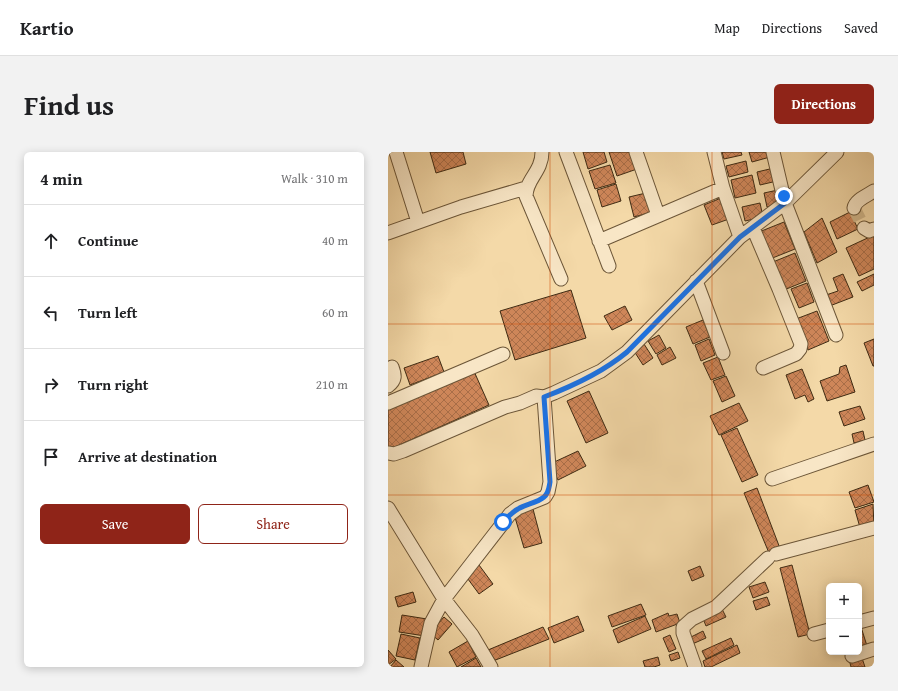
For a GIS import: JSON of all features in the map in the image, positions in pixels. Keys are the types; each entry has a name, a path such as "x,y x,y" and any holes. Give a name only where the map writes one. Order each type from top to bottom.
{"street":[{"path":"396,152 418,222"},
{"path":"542,152 542,162 526,188 526,196 528,204 561,279"},
{"path":"566,152 609,266"},
{"path":"636,152 658,216"},
{"path":"714,152 723,188 740,237"},
{"path":"773,152 785,203 836,335"},
{"path":"388,453 394,454 403,451 505,407 520,403 536,396 544,397 601,371 617,361 740,237 785,203 837,152"},
{"path":"388,233 526,188"},
{"path":"599,241 723,188"},
{"path":"854,208 854,205 858,201 874,191"},
{"path":"753,228 801,344 800,349 796,354 763,368"},
{"path":"696,281 723,353"},
{"path":"388,403 503,354"},
{"path":"388,386 394,381 395,375 392,367"},
{"path":"421,667 431,623 444,599 510,514 518,508 545,497 548,492 550,482 544,397"},
{"path":"772,479 874,444"},
{"path":"388,508 444,599 472,635 491,667"},
{"path":"695,667 683,633 683,627 692,619 716,607 772,556 874,528"},
{"path":"862,621 874,618"},
{"path":"814,634 826,631"},
{"path":"852,656 874,649"}],"building":[{"path":"430,152 463,152 466,164 436,173"},
{"path":"583,152 604,152 607,162 588,169"},
{"path":"609,152 631,152 637,169 617,176"},
{"path":"722,152 741,152 742,155 724,159"},
{"path":"749,152 768,152 770,157 752,162"},
{"path":"746,161 748,172 729,177 726,166"},
{"path":"610,165 616,183 595,189 589,171"},
{"path":"774,168 777,181 760,185 757,172"},
{"path":"752,175 756,193 735,198 731,180"},
{"path":"616,184 621,201 602,207 597,190"},
{"path":"778,190 781,204 767,207 764,193"},
{"path":"646,193 652,212 634,217 629,197"},
{"path":"721,198 729,219 712,225 704,205"},
{"path":"760,203 763,217 745,221 742,207"},
{"path":"850,212 858,229 837,239 830,222"},
{"path":"822,218 837,252 817,263 804,232"},
{"path":"784,222 795,249 770,259 759,232"},
{"path":"874,235 874,269 859,276 846,248"},
{"path":"795,253 806,281 784,290 773,262"},
{"path":"843,274 853,297 827,307 823,296 838,291 833,278"},
{"path":"874,274 874,285 862,291 857,282"},
{"path":"807,283 814,302 799,308 791,289"},
{"path":"571,290 586,338 515,360 500,311"},
{"path":"625,306 632,320 612,330 604,316"},
{"path":"817,311 829,341 808,350 796,319"},
{"path":"703,320 710,337 693,344 686,327"},
{"path":"659,335 666,348 656,354 648,341"},
{"path":"709,339 715,355 701,361 695,345"},
{"path":"874,339 874,366 873,366 864,343"},
{"path":"644,344 653,358 643,365 634,351"},
{"path":"670,347 676,358 662,365 657,355"},
{"path":"438,356 444,372 410,385 404,368"},
{"path":"718,357 725,375 711,380 703,363"},
{"path":"846,365 855,392 827,401 820,381 839,374 840,367"},
{"path":"473,369 489,405 388,450 388,407"},
{"path":"802,369 814,399 808,402 805,395 795,399 786,375"},
{"path":"726,376 735,396 722,402 713,381"},
{"path":"589,391 608,433 586,443 567,401"},
{"path":"739,403 748,421 719,435 710,416"},
{"path":"860,406 865,419 844,426 839,412"},
{"path":"737,428 758,475 742,482 721,435"},
{"path":"863,431 865,440 854,443 852,434"},
{"path":"578,451 586,466 558,480 550,464"},
{"path":"868,485 874,502 855,508 849,492"},
{"path":"757,488 781,551 769,553 744,493"},
{"path":"873,504 874,527 861,531 855,510"},
{"path":"533,509 542,543 524,548 514,514"},
{"path":"479,565 493,584 479,594 465,575"},
{"path":"792,565 810,634 798,637 780,568"},
{"path":"700,566 704,576 692,581 688,571"},
{"path":"765,582 769,592 753,598 749,587"},
{"path":"413,592 416,602 398,607 395,597"},
{"path":"767,597 770,605 756,610 753,601"},
{"path":"641,604 646,615 612,627 608,616"},
{"path":"721,607 726,617 706,626 702,616"},
{"path":"668,613 669,616 677,614 680,623 656,632 652,620"},
{"path":"402,615 427,619 425,636 399,632"},
{"path":"578,616 584,631 554,643 548,628"},
{"path":"645,616 651,629 618,643 613,630"},
{"path":"444,617 452,624 438,640 430,633"},
{"path":"543,627 549,639 493,661 488,650"},
{"path":"862,630 868,649 862,650"},
{"path":"703,631 706,638 690,645 687,639"},
{"path":"401,634 420,638 415,660 396,656"},
{"path":"670,635 676,649 669,652 663,638"},
{"path":"731,638 734,645 706,659 702,651"},
{"path":"468,641 476,657 457,667 449,652"},
{"path":"737,645 740,653 711,667 705,667 703,661"},
{"path":"388,650 396,659 388,665"},
{"path":"678,652 680,658 671,661 669,655"},
{"path":"658,657 660,665 645,667 643,661"},
{"path":"476,658 481,667 461,667"},
{"path":"862,658 865,667 851,667 850,663"},
{"path":"396,660 404,667 390,667"}],"tunnel":[{"path":"854,208 864,228"}],"route":[{"path":"503,522 518,508 545,497 548,492 550,482 544,397 601,371 617,361 740,237 785,203 784,196"}]}
